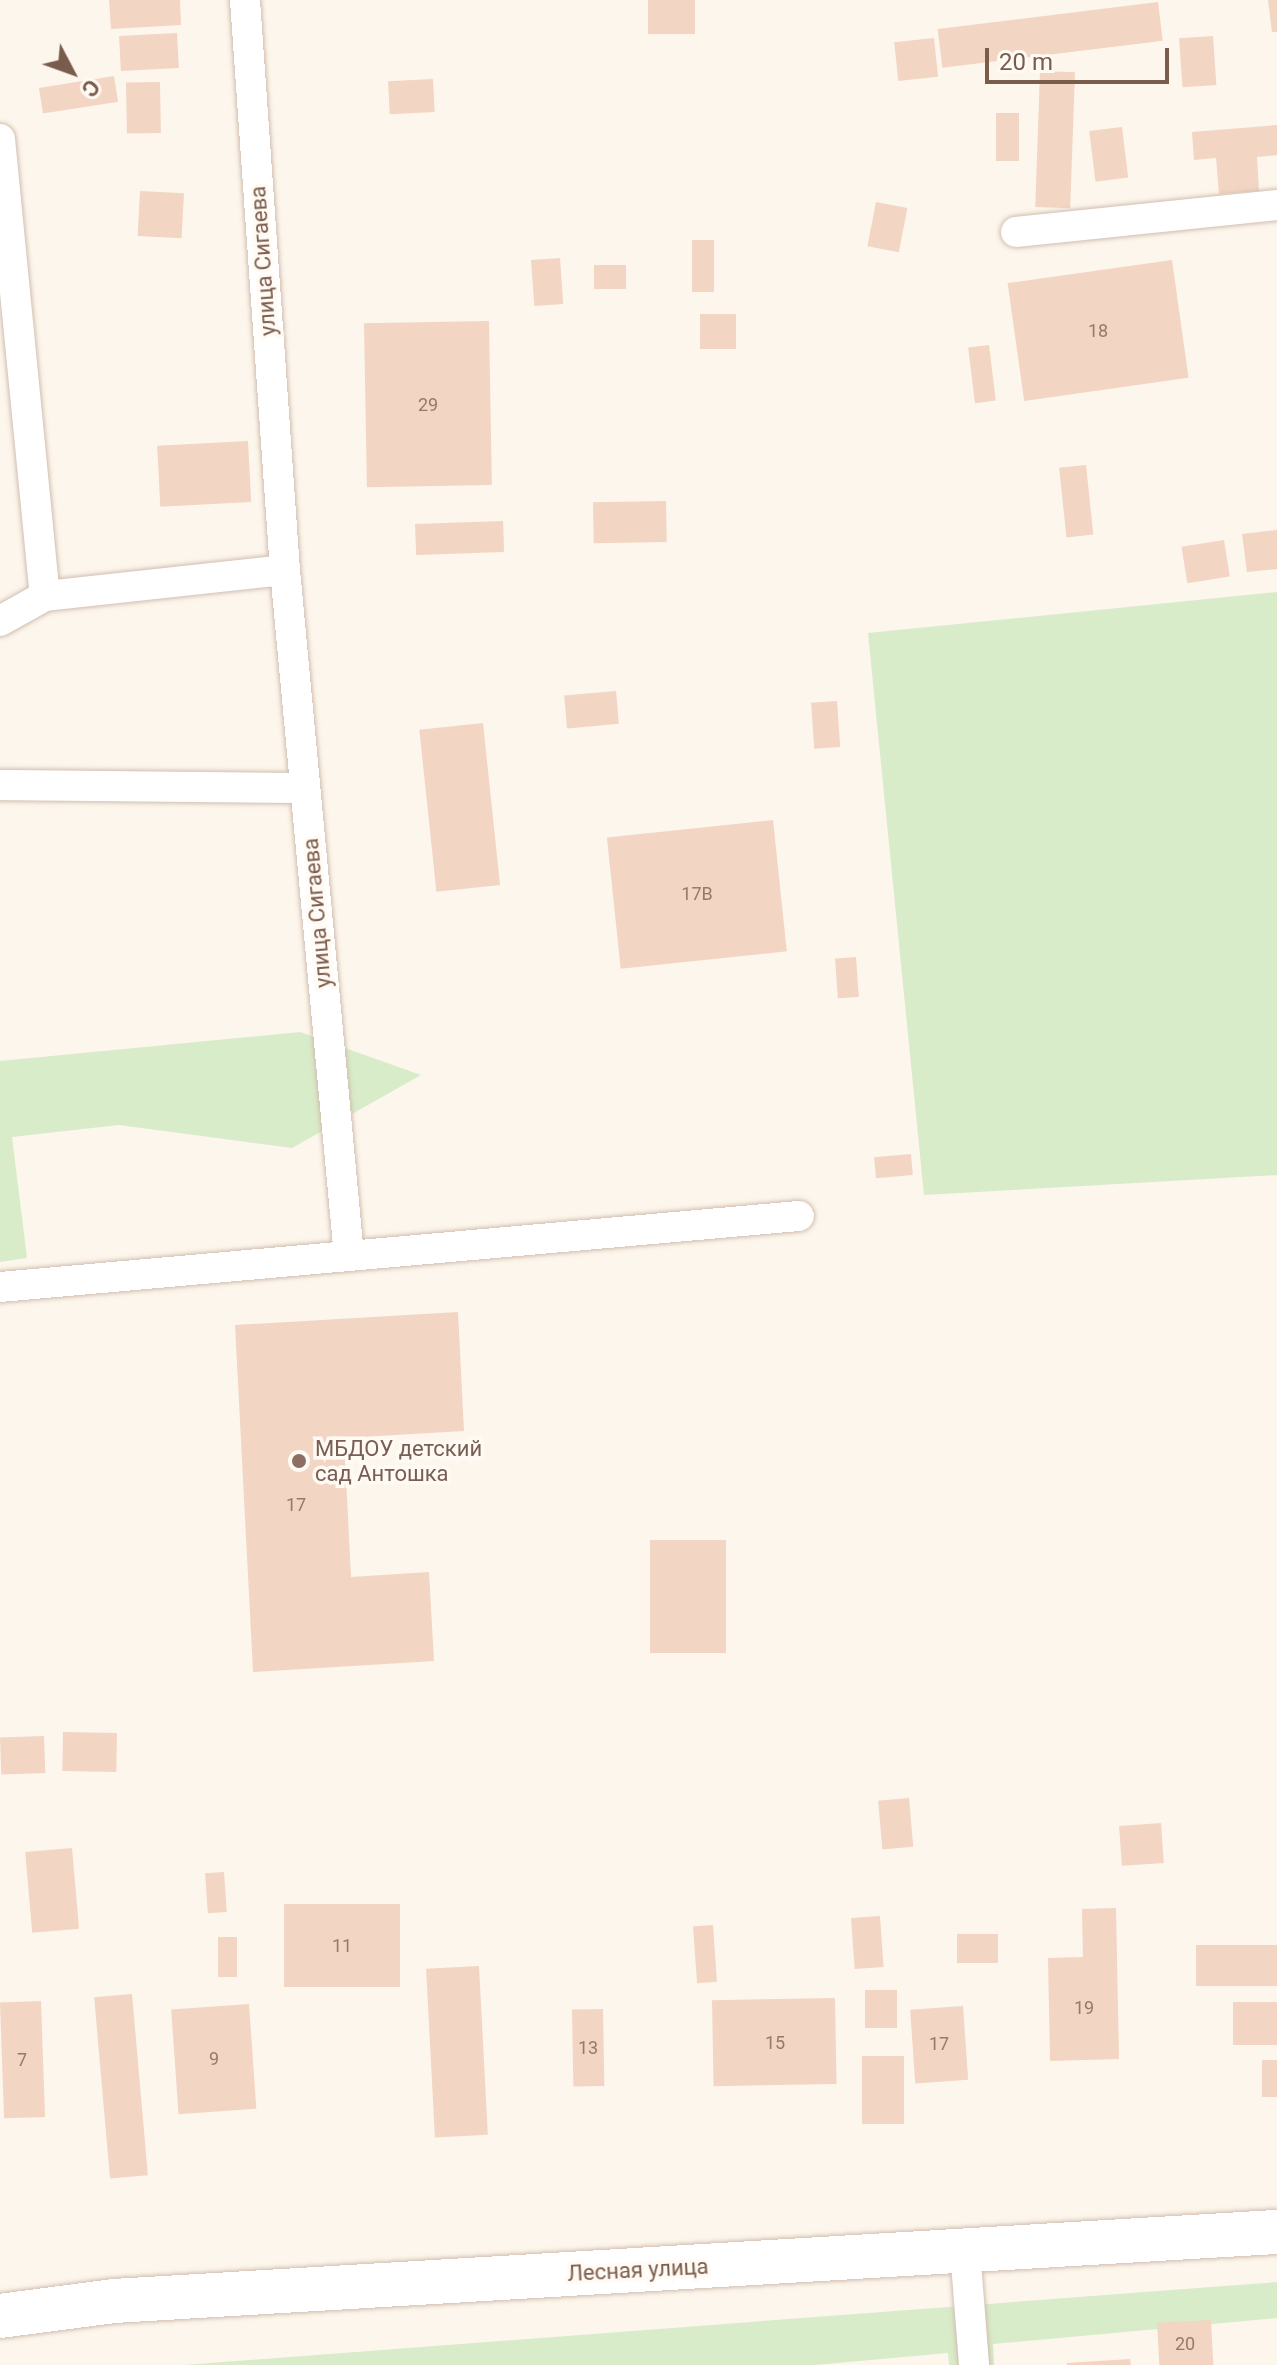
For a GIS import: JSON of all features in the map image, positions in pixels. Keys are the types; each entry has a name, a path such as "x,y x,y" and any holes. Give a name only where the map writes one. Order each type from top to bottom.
{"street":[{"name":"Лесная улица","path":"0,2316 114,2301 1277,2232"}],"lane":[{"name":"улица Сигаева","path":"245,0 285,570 349,1256"},
{"path":"0,139 45,596"},
{"path":"1016,232 1277,205"},
{"path":"0,621 45,596 285,570"},
{"path":"0,785 305,788"},
{"path":"0,1287 799,1216"},
{"path":"965,2250 974,2365"}],"green space":[{"path":"1277,592 1277,1175 924,1195 868,633"},
{"path":"300,1032 421,1075 292,1148 119,1125 12,1137 27,1258 0,1262 0,1061"},
{"path":"1277,2282 1277,2318 993,2344 994,2365 949,2365 948,2353 815,2365 184,2365"}],"building":[{"path":"109,0 180,0 181,25 111,29"},
{"path":"648,0 695,0 695,34 648,34"},
{"path":"1268,0 1277,0 1277,32 1272,32"},
{"path":"1158,2 1163,41 942,68 938,29"},
{"path":"177,33 179,68 121,71 119,36"},
{"path":"1213,36 1216,85 1183,87 1179,38"},
{"path":"934,38 938,77 898,81 894,42"},
{"path":"1040,71 1075,72 1070,208 1035,207"},
{"path":"114,76 118,102 43,114 39,88"},
{"path":"433,79 435,112 390,114 388,81"},
{"path":"160,82 161,133 127,134 126,83"},
{"path":"996,113 1019,113 1019,161 996,161"},
{"path":"1277,125 1277,155 1257,157 1259,191 1219,194 1216,158 1194,160 1192,132"},
{"path":"1122,127 1128,178 1095,182 1089,131"},
{"path":"140,191 184,193 182,238 138,236"},
{"path":"876,202 907,208 899,252 867,246"},
{"path":"692,240 714,240 714,292 692,292"},
{"path":"560,258 563,304 534,306 531,260"},
{"path":"1172,260 1189,378 1024,401 1008,283"},
{"path":"594,265 626,265 626,289 594,289"},
{"path":"700,314 736,314 736,349 700,349"},
{"path":"489,321 492,485 367,487 364,323"},
{"path":"989,345 996,401 975,403 968,348"},
{"path":"248,441 251,502 160,507 157,446"},
{"path":"1086,465 1093,535 1066,537 1059,468"},
{"path":"666,501 667,542 594,543 593,502"},
{"path":"503,521 504,552 416,555 415,524"},
{"path":"1277,530 1277,569 1247,572 1242,534"},
{"path":"1224,540 1230,577 1187,583 1182,547"},
{"path":"616,691 619,724 567,728 564,696"},
{"path":"837,701 840,747 814,749 811,703"},
{"path":"483,723 500,885 436,892 419,730"},
{"path":"773,820 787,951 621,969 607,837"},
{"path":"856,957 859,997 838,998 835,958"},
{"path":"911,1154 913,1175 876,1178 874,1157"},
{"path":"458,1312 464,1431 344,1438 351,1577 429,1572 434,1661 253,1672 235,1325"},
{"path":"650,1540 726,1540 726,1653 650,1653"},
{"path":"63,1732 117,1733 116,1772 62,1771"},
{"path":"44,1736 45,1773 1,1775 0,1738"},
{"path":"909,1798 913,1847 882,1850 878,1801"},
{"path":"1161,1823 1164,1863 1122,1866 1119,1826"},
{"path":"72,1848 79,1929 32,1933 25,1852"},
{"path":"224,1872 227,1912 208,1913 205,1873"},
{"path":"284,1904 400,1904 400,1987 284,1987"},
{"path":"1116,1908 1119,2059 1050,2061 1048,1958 1083,1957 1082,1909"},
{"path":"880,1916 884,1967 855,1969 851,1918"},
{"path":"713,1925 717,1982 697,1983 693,1926"},
{"path":"957,1934 998,1934 998,1963 957,1963"},
{"path":"218,1937 237,1937 237,1977 218,1977"},
{"path":"1196,1945 1277,1945 1277,1986 1196,1986"},
{"path":"479,1966 488,2135 435,2138 426,1969"},
{"path":"865,1990 897,1990 897,2028 865,2028"},
{"path":"132,1994 148,2175 110,2179 94,1997"},
{"path":"835,1998 837,2084 714,2086 712,2000"},
{"path":"41,2001 45,2117 4,2118 0,2002"},
{"path":"1233,2002 1277,2002 1277,2045 1233,2045"},
{"path":"249,2004 256,2109 179,2114 171,2009"},
{"path":"963,2006 968,2080 915,2084 910,2010"},
{"path":"603,2009 604,2086 573,2087 572,2010"},
{"path":"862,2056 904,2056 904,2124 862,2124"},
{"path":"1262,2060 1277,2060 1277,2097 1262,2097"},
{"path":"1211,2320 1213,2365 1159,2365 1157,2323"},
{"path":"1130,2359 1131,2365 1067,2365 1067,2363"}],"place":[{"name":"МБДОУ детский сад Антошка","path":"299,1461"}]}
